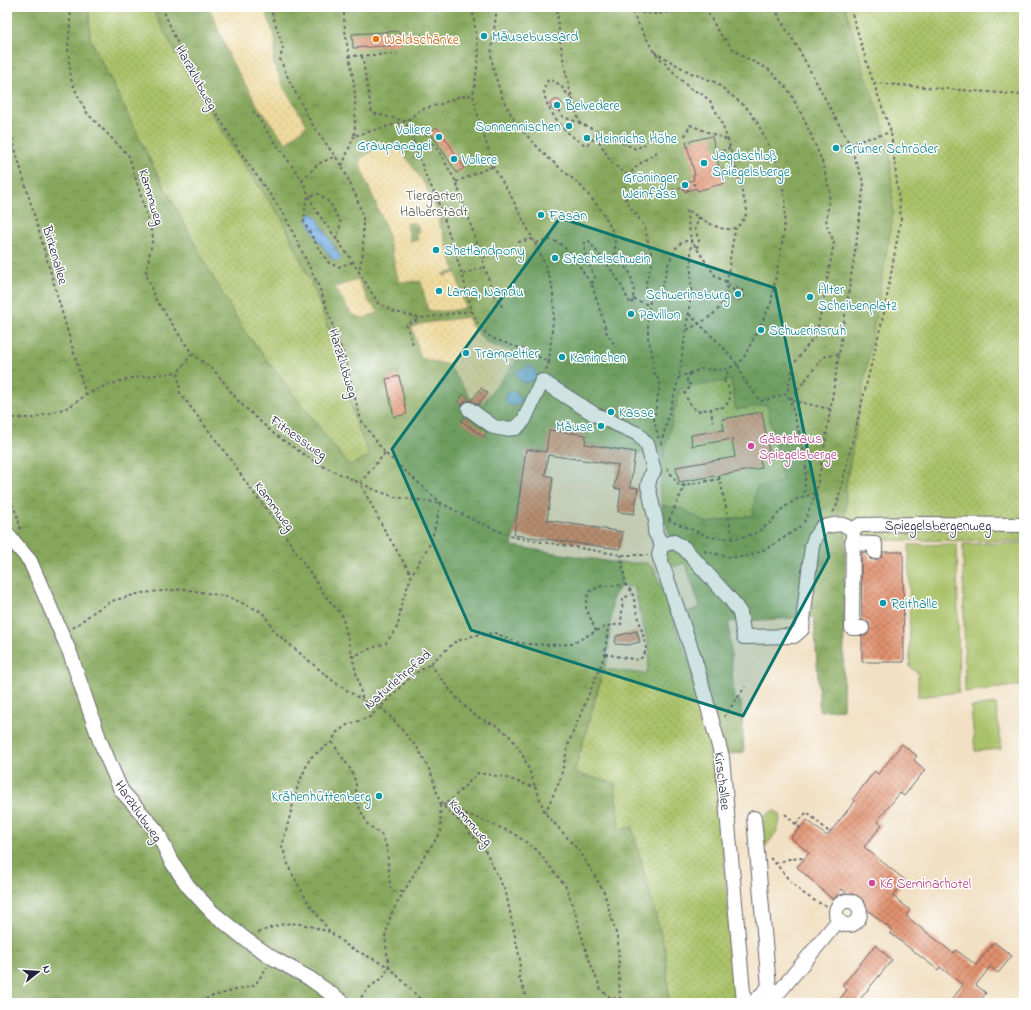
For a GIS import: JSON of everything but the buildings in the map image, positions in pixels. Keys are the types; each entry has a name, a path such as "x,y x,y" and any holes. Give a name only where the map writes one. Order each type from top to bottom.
{"street":[{"path":"469,409 494,427 505,429 516,428 524,420 542,381"},
{"name":"Kirschallee","path":"542,381 594,414 638,434 648,446 654,471 650,477 648,486 662,520 655,532 694,657 722,757 744,1003"},
{"path":"660,550 674,542 684,548 732,601 740,613 744,637 794,636 802,629 812,546 815,537 822,527 840,524 847,525 853,537 857,573 852,628 862,628"},
{"name":"Spiegelsbergenweg","path":"853,537 860,525 1024,525"},
{"name":"Harzklubweg","path":"7,534 30,562 70,653 100,741 121,790 157,831 170,859 188,886 212,912 245,939 273,958 309,978 344,1003"},
{"path":"853,537 875,544 875,552"},
{"path":"754,818 775,996"},
{"path":"754,1003 775,996 837,914 842,902 852,900 859,909 859,917 857,921 850,925 845,925 837,914"}],"path":[{"name":"Kammweg","path":"71,7 68,50 71,79 87,113 129,156 153,237 146,274 155,298 192,354"},
{"name":"Harzklubweg","path":"162,7 186,63 238,149 285,216 320,289 343,354 361,420 385,453 441,503 473,520 513,537 621,555 660,550"},
{"path":"270,7 283,47 280,59 289,80 312,124 342,166 356,196 363,218 363,252 359,272"},
{"path":"342,166 354,136 356,108 354,86 348,56 344,7"},
{"path":"472,7 479,54 473,95 476,109 493,166 512,198 533,239 551,281 554,309 549,362 542,381"},
{"path":"497,7 491,55 494,72 504,100 517,125 546,156 580,185 602,211 611,228 615,242 615,253 621,263 629,271 632,280 634,290 632,304 628,302 624,290 589,241 585,242 584,248 594,277 592,285"},
{"path":"630,7 641,12 657,14 706,8 720,34 732,48 742,56 768,69 788,89 804,119 822,161 830,192 826,224 834,242 824,303 816,334 793,365 787,394 802,442 806,466 804,497"},
{"path":"630,7 654,52 689,88 702,94 710,101 719,117 728,140 747,210 746,216 736,228 732,244 726,298 712,316 700,324 686,330"},
{"path":"684,548 733,557 752,554 773,545 803,525 816,493 824,450 864,184 850,143 798,48 781,21 775,7"},
{"path":"822,527 836,508 884,313 901,218 892,132 874,83 850,7"},
{"path":"557,10 571,99 580,123"},
{"path":"654,52 691,73 716,82 747,108 757,122 776,160 785,200 784,233 771,303 744,357 738,365 721,370 701,368 679,376"},
{"path":"348,56 397,54"},
{"path":"362,56 372,113 406,121"},
{"path":"571,99 559,84 554,80 548,80 544,88 544,92 550,110 558,121 580,142 586,145 592,141 596,130"},
{"path":"874,83 1024,95"},
{"path":"354,136 406,121 420,110 458,97 473,95"},
{"path":"559,110 563,117 596,130 636,149 645,144"},
{"path":"253,111 302,180 315,209 353,262 378,303 395,312 421,318"},
{"name":"Birkenallee","path":"7,121 86,395"},
{"path":"406,121 426,176 434,190 442,212 472,311 477,322 486,334 494,339 520,348 549,362"},
{"path":"685,136 690,125 728,140"},
{"path":"408,126 418,128 427,135 440,153 456,182 493,293 504,309"},
{"path":"838,147 892,132"},
{"path":"595,136 611,162 629,176"},
{"path":"716,153 730,148"},
{"path":"651,295 646,289 646,283 653,260 645,228 624,196 625,185 636,166 657,152"},
{"path":"302,180 318,164 336,156"},
{"path":"456,182 493,166"},
{"path":"672,190 695,184"},
{"path":"336,240 341,223 330,203 319,194 309,196 306,200 304,222 319,250 330,263 338,267 353,262"},
{"path":"651,295 648,313 648,338 652,352 653,370 660,383 654,420 661,445 679,376 691,296 692,240 686,209 717,227 727,230 736,228"},
{"path":"430,213 442,212"},
{"path":"697,248 699,240 695,230 699,217"},
{"path":"518,242 533,239"},
{"path":"535,243 543,240 552,240 564,247 592,285 607,333 616,347"},
{"path":"651,295 657,294 663,284 669,262 676,248 682,242 692,240"},
{"path":"692,240 716,277 727,282 734,291 733,298 738,300 743,298 744,294 742,290 736,288 734,291"},
{"path":"482,258 491,254"},
{"path":"462,274 484,267"},
{"path":"633,299 649,305"},
{"path":"412,344 406,324 421,318 472,311"},
{"path":"689,314 722,346 738,365 744,380 760,401 770,400 787,394"},
{"path":"7,418 34,418 69,407 99,388 131,378 178,372 192,354"},
{"name":"Fitnessweg","path":"192,354 214,370 239,402 274,434 318,464 380,492 395,497 441,503"},
{"path":"790,400 823,357 839,354"},
{"path":"690,373 687,383 691,386 685,393 691,407 697,412 712,410 723,408 729,402 730,397 728,386 723,380 728,374 726,368"},
{"name":"Kammweg","path":"178,372 180,393 274,520 327,598 342,615 363,701 381,708 392,718 418,750 431,773 440,803 464,826 485,850 506,894 520,960 519,976 529,1003"},
{"path":"790,400 830,409"},
{"path":"712,410 713,423"},
{"path":"385,453 360,483 385,531 412,574"},
{"path":"666,467 679,486 720,480"},
{"path":"719,476 733,539"},
{"path":"684,485 662,520 710,537 733,539 754,534 770,523 782,509 795,500 816,493"},
{"path":"7,493 17,515 22,534"},
{"path":"816,493 822,527"},
{"path":"352,657 386,643 398,626 401,605 412,574 431,542 441,503"},
{"path":"803,525 822,527"},
{"path":"605,654 638,660 645,654 646,647 632,592 626,585 621,555"},
{"path":"626,585 602,586 588,592 586,608 596,631 608,626 621,624 623,598 628,596"},
{"path":"62,634 78,625 95,611 112,601 141,593 184,589 229,597 262,612 276,633 328,676 363,701"},
{"path":"545,813 560,780 569,742 605,654 608,626"},
{"name":"Naturlehrpfad","path":"424,1003 389,967 349,947 330,932 308,902 290,870 282,846 298,785 310,758 332,742 336,733 347,725 370,717 414,675 430,664 455,642 475,635 495,633 519,643 545,646 572,644 596,631"},
{"path":"430,664 450,690 473,714 497,727 515,741 530,771 545,813 581,853 604,892 618,940 620,1003"},
{"path":"714,731 745,686"},
{"path":"332,742 352,770 356,783 356,801 368,825 381,834 387,848 390,887 394,891 405,892"},
{"path":"440,803 450,801 478,773 504,777 536,788"},
{"path":"440,803 513,833 537,850 566,887 587,954 601,990 611,998 620,999"},
{"path":"356,1003 370,987 383,977 389,967 385,937 391,914 425,855 441,832 440,803"},
{"path":"796,824 807,812 830,832"},
{"path":"785,814 800,828"},
{"path":"766,853 793,884 813,900 829,907 837,914"},
{"path":"776,864 790,859 804,858"},
{"path":"245,939 283,923 305,924 330,932"},
{"path":"201,1003 209,997 255,985 273,958"}],"highlighted area":[{"path":"560,218 775,288 829,557 743,716 471,630 392,449"}],"green space":[{"name":"Tiergarten Halberstadt","path":"7,7 89,7 90,38 154,168 210,272 243,329 349,466 370,456 356,423 338,355 315,291 282,219 234,151 182,64 151,7 845,7 864,71 887,137 890,154 893,215 846,486 843,709 819,711 814,617 729,622 734,699 741,701 744,752 726,755 685,613 700,607 689,575 700,572 674,548 663,516 662,505 682,509 707,523 753,515 756,487 783,481 767,404 736,410 731,380 680,389 663,458 548,438 546,452 525,449 512,546 618,563 621,586 613,597 607,661 574,773 615,783 619,829 632,827 666,953 669,1003 7,1003"},
{"path":"89,7 151,7 182,64 234,151 282,219 315,291 338,355 356,423 370,456 349,466 243,329 210,272 154,168 90,38"},
{"path":"845,7 1024,7 1024,541 845,540 864,71"},
{"path":"731,380 767,404 783,481 753,515 707,523 682,509 662,505 659,487 663,477 661,465 680,389"},
{"path":"1024,543 1024,685 965,692 963,544"},
{"path":"957,544 959,692 918,697 918,673 910,667 909,545"},
{"path":"667,548 674,548 700,572 689,575 685,563 670,568 665,553"},
{"path":"618,563 646,563 654,568 688,659 715,759 736,1003 669,1003 666,953 632,827 619,829 615,783 574,773 604,669 646,674 647,671 650,653 634,587 621,586"},
{"path":"996,704 1001,749 975,751 971,707"},
{"path":"773,810 780,814 779,824 776,832 765,847 761,845 759,820"}],"sand":[{"path":"209,7 264,7 276,41 273,61 284,88 307,125 286,143 258,106 231,60"},
{"path":"378,147 400,149 424,183 437,212 440,228 442,229 455,271 443,274 444,276 456,273 465,307 446,311 428,310 421,281 399,282 387,231 361,168 360,159","holes":["414,222 415,225 417,225 419,232 416,233 418,240 410,241 407,224"]},
{"path":"358,280 369,302 379,312 364,318 352,315 335,287"},
{"path":"468,317 471,325 486,343 510,351 516,361 480,406 471,398 449,365 421,358 412,327 421,324"}],"water":[{"path":"310,213 316,216 341,258 338,261 332,259 316,237 307,219"},
{"path":"531,366 536,373 535,379 526,383 520,380 516,371"},
{"path":"511,391 518,394 521,400 515,406 506,403 506,396"}],"place":[{"name":"Mäusebussard","path":"484,36"},
{"name":"Waldschänke","path":"376,39"},
{"name":"Belvedere","path":"557,105"},
{"name":"Sonnennischen","path":"569,126"},
{"name":"Voliere Graupapagei","path":"439,137"},
{"name":"Heinrichs Höhe","path":"587,138"},
{"name":"Grüner Schröder","path":"836,148"},
{"name":"Voliere","path":"454,159"},
{"name":"Jagdschloß Spiegelsberge","path":"704,163"},
{"name":"Gröninger Weinfass","path":"685,185"},
{"name":"Fasan","path":"541,215"},
{"name":"Shetlandpony","path":"436,250"},
{"name":"Stachelschwein","path":"555,258"},
{"name":"Lama, Nandu","path":"439,291"},
{"name":"Schwerinsburg","path":"738,294"},
{"name":"Alter Scheibenplatz","path":"810,297"},
{"name":"Pavillon","path":"631,314"},
{"name":"Schwerinsruh","path":"761,330"},
{"name":"Trampeltier","path":"466,353"},
{"name":"Kaninchen","path":"562,357"},
{"name":"Kasse","path":"611,412"},
{"name":"Mäuse","path":"601,426"},
{"name":"Gästehaus Spiegelsberge","path":"751,446"},
{"name":"Reithalle","path":"883,603"},
{"name":"Krähenhüttenberg","path":"379,796"},
{"name":"K6 Seminarhotel","path":"872,883"}]}
